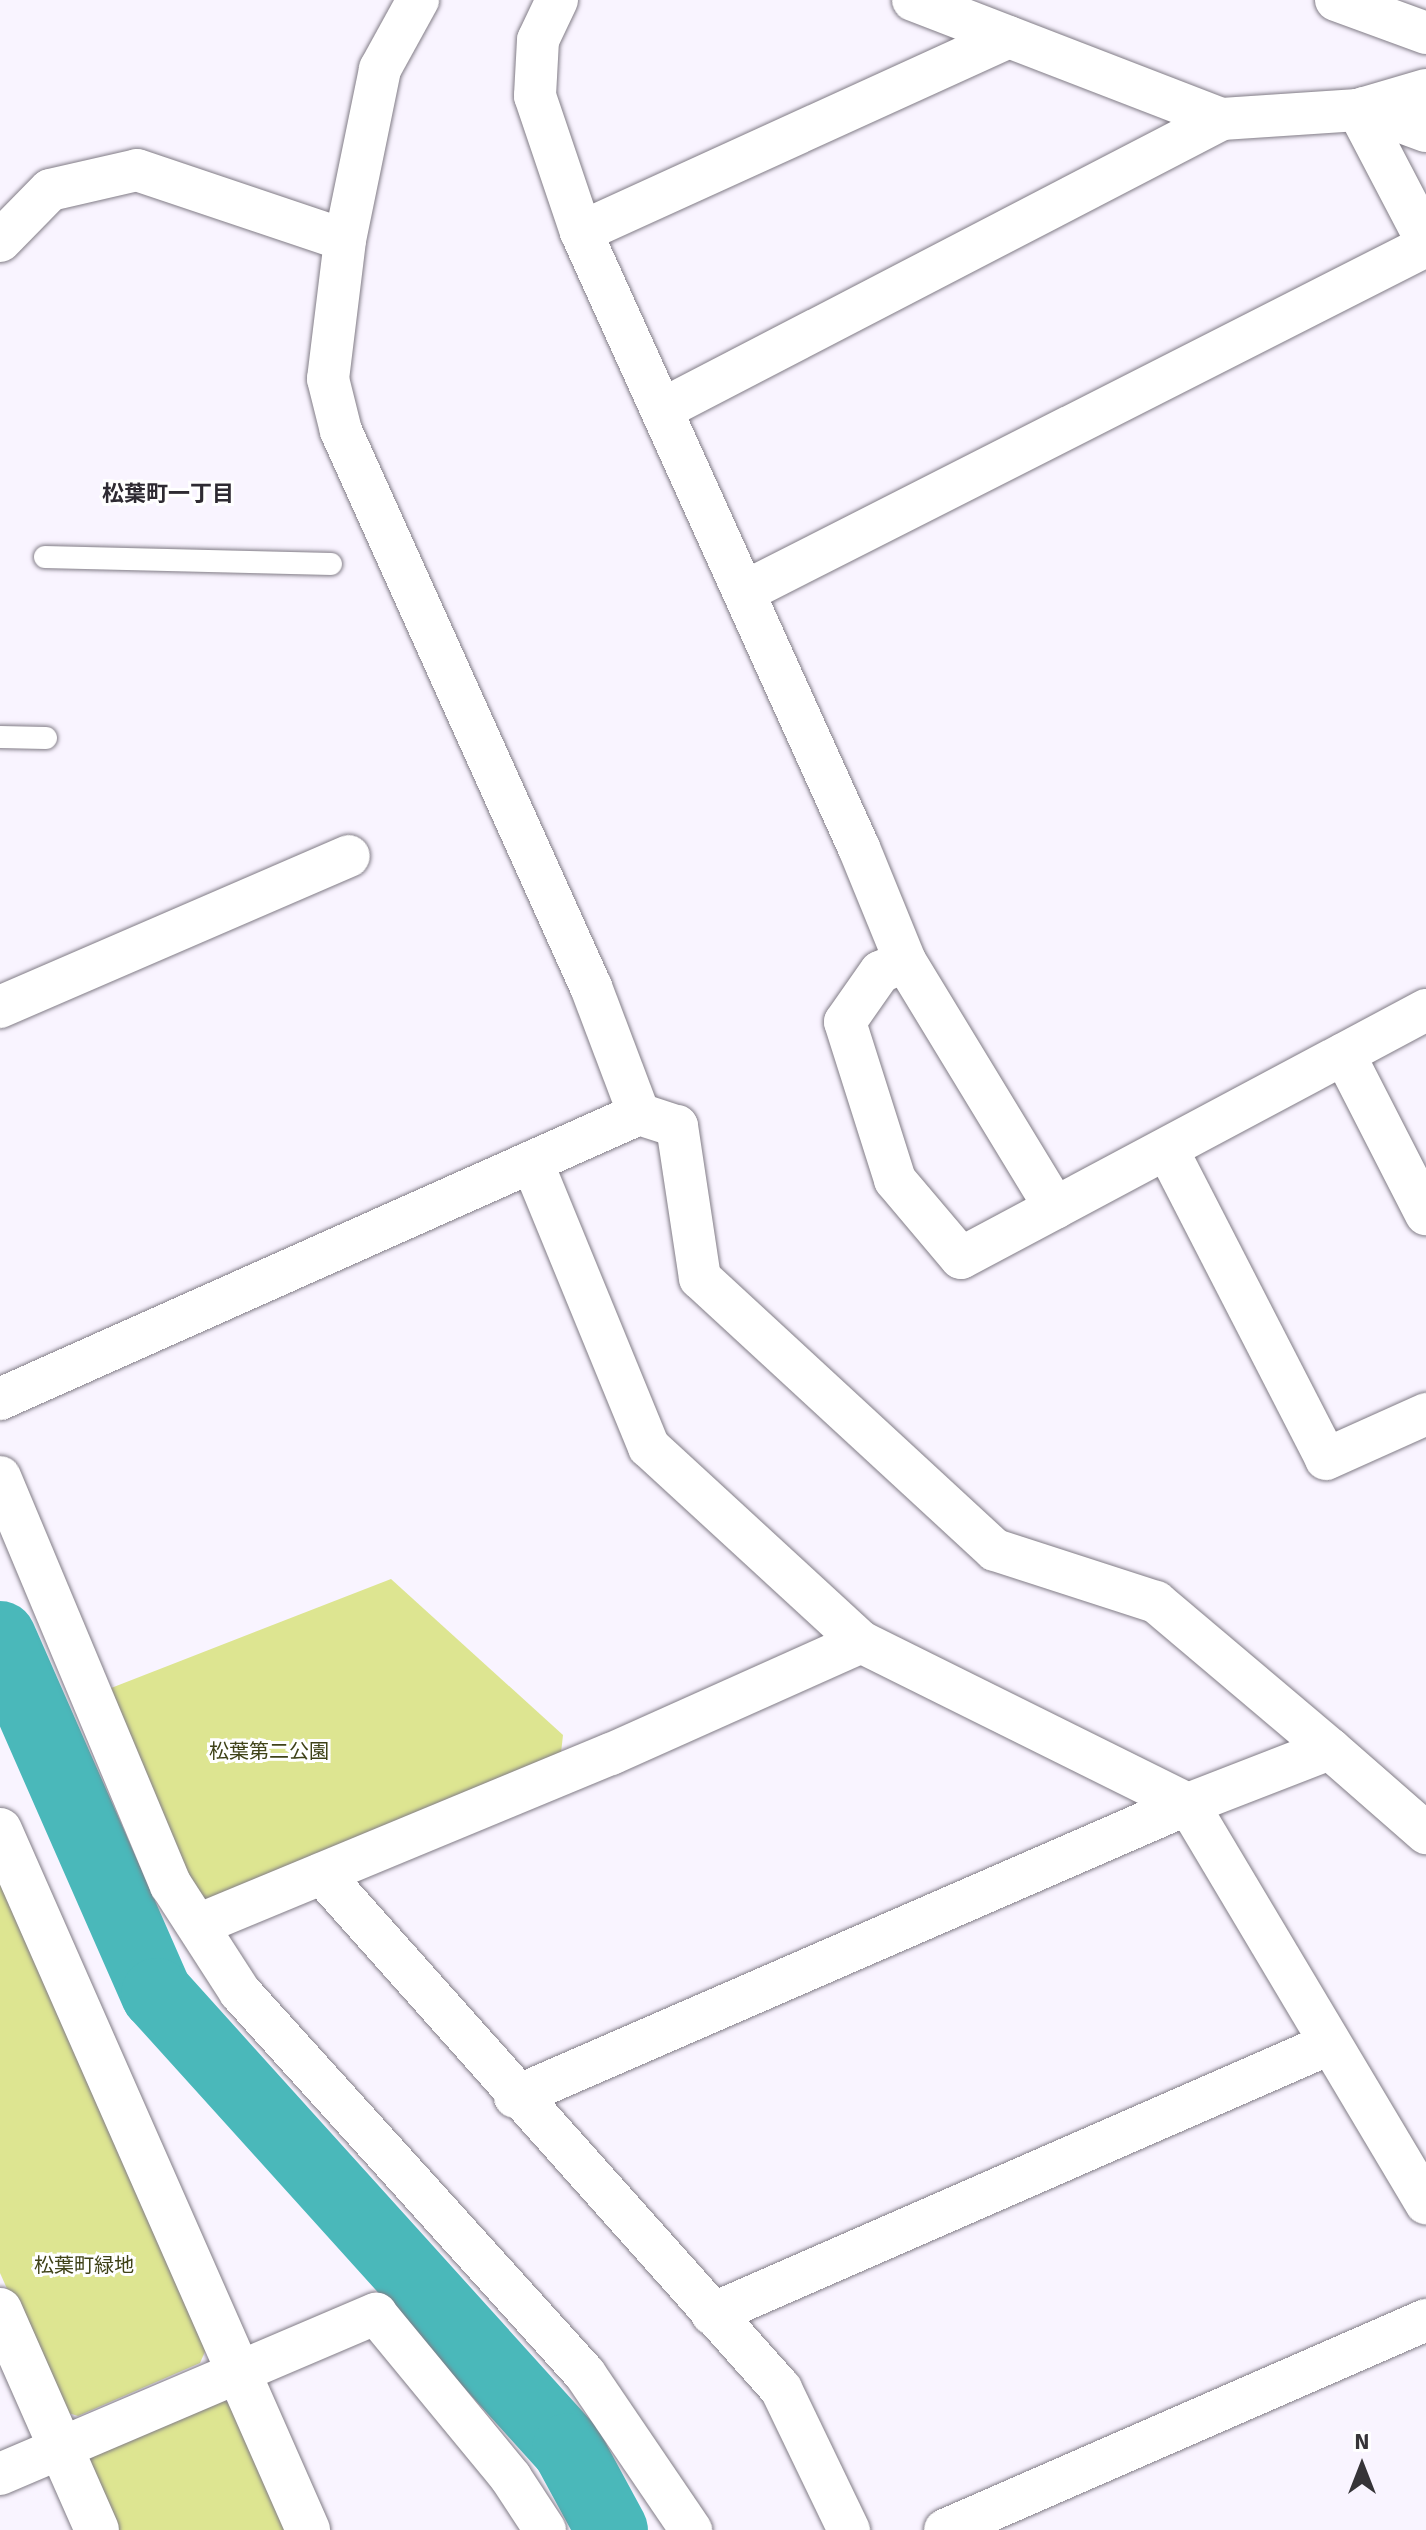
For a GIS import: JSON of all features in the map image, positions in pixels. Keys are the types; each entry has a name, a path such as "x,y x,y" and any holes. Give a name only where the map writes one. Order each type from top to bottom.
{"street":[{"path":"418,0 380,69 345,240 328,379 341,431 591,987 639,1114"},
{"path":"557,0 538,40 535,96 581,232 663,409 905,961 1055,1208"},
{"path":"913,0 1222,119"},
{"path":"1336,0 1426,33"},
{"path":"581,232 1009,37"},
{"path":"663,409 1222,119 1361,109 1426,90"},
{"path":"1361,109 1426,131"},
{"path":"1361,109 1426,240"},
{"path":"0,241 50,190 137,170 345,240"},
{"path":"744,592 1426,246"},
{"path":"0,1007 349,856"},
{"path":"905,961 880,972 845,1022 895,1180 961,1258 1426,1010"},
{"path":"1344,1054 1426,1214"},
{"path":"0,1399 639,1114 677,1126 700,1278 995,1550 1156,1602 1426,1833"},
{"path":"1167,1149 1326,1459 1426,1414"},
{"path":"532,1162 649,1447 861,1642 1188,1804 1426,2203"},
{"path":"0,1477 171,1885 200,1924 240,1992 585,2374 691,2530"},
{"path":"200,1924 611,1754 861,1642"},
{"path":"515,2097 1188,1804 1330,1749"},
{"path":"0,1830 308,2530"},
{"path":"322,1874 515,2097 781,2389 849,2530"},
{"path":"712,2314 1329,2044"},
{"path":"0,2310 97,2530"},
{"path":"0,2474 376,2314 511,2478 545,2530"},
{"path":"945,2530 1426,2320"}],"lane":[{"path":"45,557 331,564"},
{"path":"0,737 46,738"}],"green space":[{"name":"松葉第二公園","path":"391,1579 563,1735 561,1753 201,1907 106,1690"},
{"name":"松葉町緑地","path":"0,1872 207,2347 200,2363 78,2416 62,2411 0,2273"},
{"path":"215,2397 232,2404 286,2530 113,2530 85,2467 92,2452"}],"waterway":[{"path":"0,1637 157,1994 568,2449 612,2530"}],"district":[{"name":"松葉町一丁目","path":"168,494"}]}
